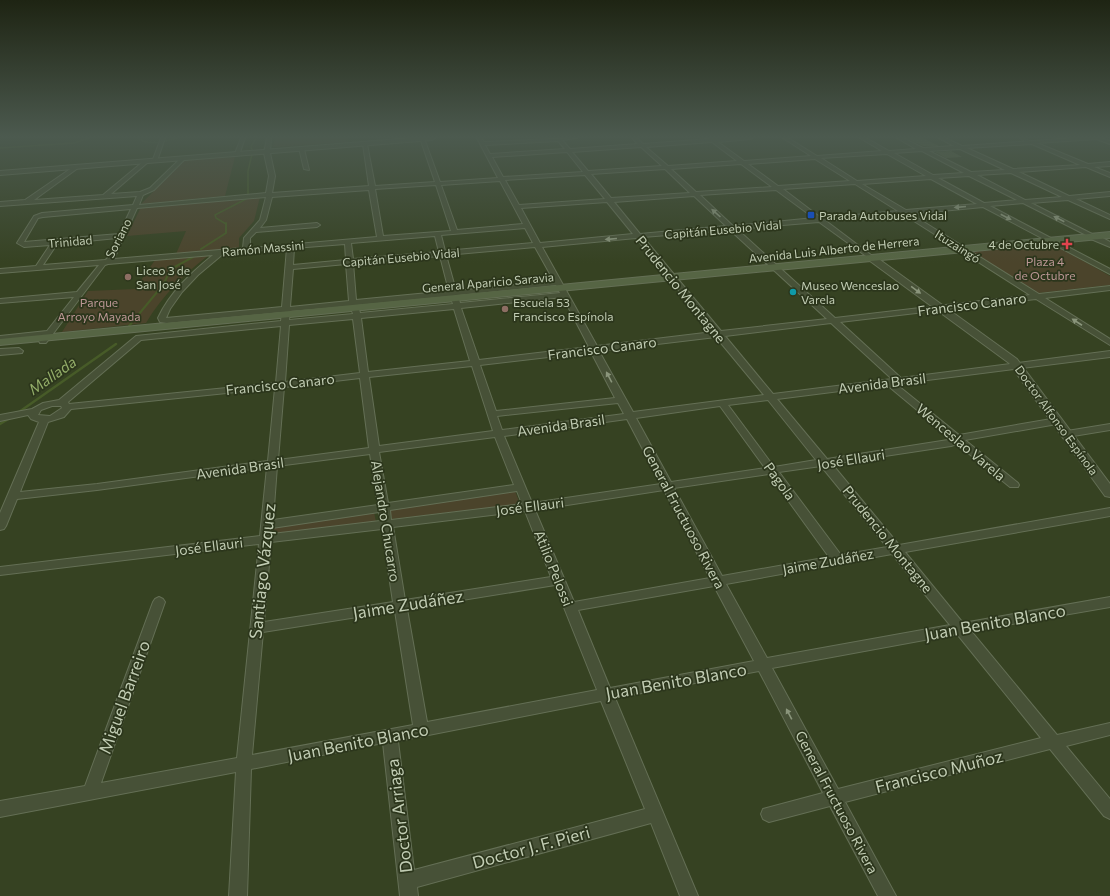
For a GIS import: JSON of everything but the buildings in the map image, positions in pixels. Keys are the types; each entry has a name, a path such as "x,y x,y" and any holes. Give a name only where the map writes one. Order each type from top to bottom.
{"main road":[{"name":"Avenida Luis Alberto de Herrera","path":"562,289 1110,235"},
{"name":"General Aparicio Saravia","path":"0,342 562,289"},
{"name":"General Aparicio Saravia","path":"0,346 46,337"}],"street":[{"path":"27,203 59,180"},
{"path":"104,197 124,180"},
{"name":"Soriano","path":"46,337 103,264 110,260 134,206 141,194 152,189 161,180"},
{"path":"246,250 247,238 263,220 271,180"},
{"path":"371,180 380,238"},
{"path":"437,180 455,232"},
{"path":"134,206 492,180"},
{"name":"General Fructuoso Rivera","path":"502,180 887,896"},
{"name":"Prudencio Montagne","path":"593,180 672,278 824,463 897,549 1110,810"},
{"name":"Wenceslao Varela","path":"680,180 832,320 894,382 1014,486"},
{"name":"Doctor Alfonso Espínola","path":"766,180 1013,361 1110,493"},
{"name":"Ituzaingó","path":"852,180 1110,343"},
{"path":"516,207 905,180"},
{"path":"936,180 1110,272"},
{"path":"980,180 1110,245"},
{"path":"1031,180 1110,217"},
{"path":"0,204 141,194"},
{"name":"Capitán Eusebio Vidal","path":"289,267 1110,194"},
{"name":"Trinidad","path":"121,236 20,244 38,216 134,206"},
{"path":"255,230 317,225"},
{"name":"Ramón Massini","path":"0,272 527,226"},
{"name":"Atilio Pelossi","path":"437,233 498,433 689,896"},
{"name":"Alejandro Chucarro","path":"348,241 355,309 374,450 421,730"},
{"path":"38,268 54,242"},
{"name":"Santiago Vázquez","path":"238,896 244,765 273,464 291,246"},
{"name":"General Aparicio Saravia","path":"221,252 195,274 168,303 162,318 167,321 286,316"},
{"name":"Francisco Canaro","path":"94,404 280,385 1110,288"},
{"path":"0,301 80,294"},
{"name":"General Aparicio Saravia","path":"64,405 134,341 146,337 286,316"},
{"name":"General Aparicio Saravia","path":"0,338 46,337"},
{"path":"0,352 19,350"},
{"name":"Avenida Brasil","path":"12,496 97,487 722,403 1110,354"},
{"path":"492,414 621,400"},
{"name":"Pagola","path":"722,403 837,559"},
{"path":"0,418 31,413 47,404 94,404"},
{"path":"31,413 36,419 44,420 94,404"},
{"path":"39,430 65,411 64,405"},
{"path":"0,526 44,420"},
{"name":"José Ellauri","path":"0,571 386,523 529,507 951,443 964,436 1057,421"},
{"path":"1067,434 1110,427"},
{"name":"José Ellauri","path":"267,525 521,487"},
{"name":"Jaime Zudáñez","path":"570,607 1110,512"},
{"name":"Jaime Zudáñez","path":"257,628 559,580"},
{"name":"Miguel Barreiro","path":"90,793 159,602"},
{"name":"Juan Benito Blanco","path":"244,765 606,693 1110,602"},
{"name":"Francisco Muñoz","path":"769,814 1110,729"},
{"name":"Doctor Arriaga","path":"390,736 408,888"},
{"path":"0,809 244,765"},
{"name":"Doctor J. F. Pieri","path":"408,888 656,814"}],"green space":[{"path":"165,180 229,180 225,196 141,204"},
{"path":"260,197 254,221 239,238 239,248 176,254 186,231 127,236 141,207"},
{"name":"Plaza 4 de Octubre","path":"1051,243 1110,276 1110,285 1038,293 973,252"},
{"name":"Parque Arroyo Mayada","path":"209,255 174,286 152,313 146,323 62,332 88,291 135,289 155,260"},
{"path":"515,491 520,504 392,519 390,509"},
{"path":"374,512 376,522 273,534 273,527"}],"waterway":[{"name":"Mallada","path":"248,180 248,195"},
{"name":"Mallada","path":"226,224 216,218 215,215 246,199"},
{"name":"Mallada","path":"201,249 226,233 226,224"},
{"name":"Mallada","path":"129,326 163,285 171,269 193,257"},
{"name":"Mallada","path":"19,412 116,344"},
{"name":"Mallada","path":"0,424 10,418"}],"place":[{"name":"Parada Autobuses Vidal","path":"811,215"},
{"name":"4 de Octubre","path":"1067,244"},
{"name":"Liceo 3 de San José","path":"128,277"},
{"name":"Museo Wenceslao Varela","path":"793,292"},
{"name":"Escuela 53 Francisco Espínola","path":"505,309"}]}
